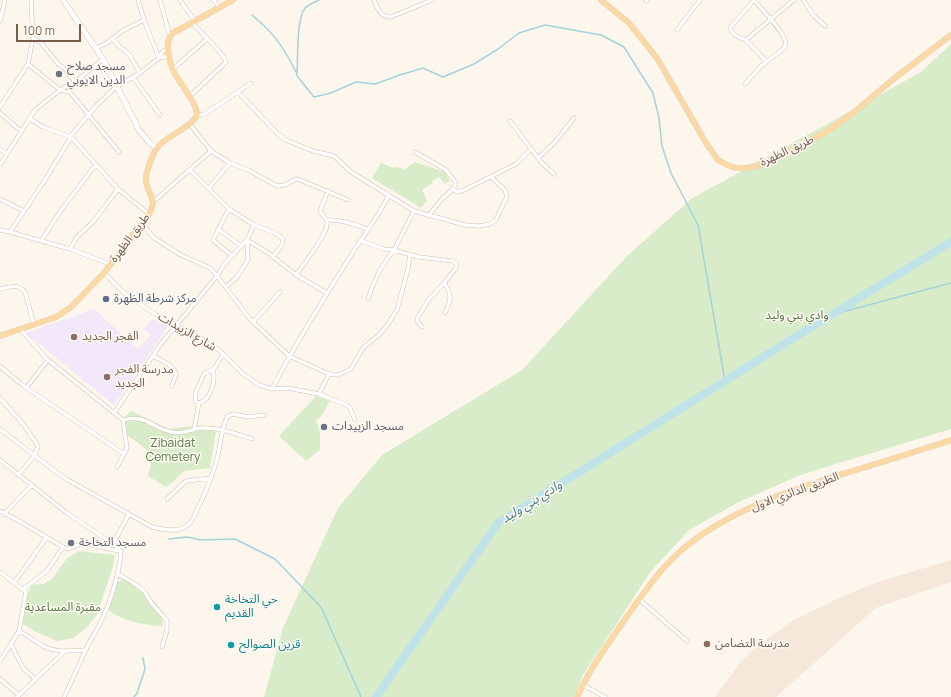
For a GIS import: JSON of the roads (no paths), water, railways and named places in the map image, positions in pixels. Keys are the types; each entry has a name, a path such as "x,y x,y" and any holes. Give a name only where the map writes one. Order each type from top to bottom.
{"main road":[{"path":"63,0 103,59 140,130 149,142 156,148 194,119 197,114 196,107 173,69 168,49 170,37 173,33 233,0"},
{"name":"طريق الظهرة","path":"601,0 628,22 657,58 706,143 718,160 736,168 756,166 783,155 826,132 848,117 896,77 951,35"},
{"name":"طريق الظهرة","path":"0,336 56,317 63,313 71,307 104,273 149,214 152,207 153,202 146,178 156,148"},
{"name":"الطريق الدائري الاول","path":"577,697 606,646 663,568 684,548 718,524 765,501 803,486 951,440"}],"street":[{"path":"0,21 6,0"},
{"path":"0,107 28,64 33,38 31,0"},
{"path":"138,0 159,58"},
{"path":"160,0 170,37"},
{"path":"180,0 207,39 225,57 226,62 189,97"},
{"path":"214,0 219,8"},
{"path":"374,0 382,15 391,17 432,0"},
{"path":"678,30 700,0"},
{"path":"745,84 766,61 783,49 786,44 785,39 771,19 754,0 730,28 731,32 746,40 766,61"},
{"path":"746,40 794,0"},
{"path":"803,0 814,16 825,26"},
{"path":"96,48 107,43 130,26 144,20"},
{"path":"33,38 41,42 75,82"},
{"path":"112,38 129,54 140,73"},
{"path":"173,69 207,39"},
{"path":"10,232 45,180 71,137 89,114 116,86 140,73 159,58 163,51 168,49"},
{"path":"159,58 169,56"},
{"path":"0,165 35,110 60,90 75,82 103,59"},
{"path":"28,64 60,90 70,92 119,152"},
{"path":"133,77 160,115"},
{"path":"197,114 203,114 251,83"},
{"path":"238,92 278,134 286,140 313,151 334,156 351,172 414,211 428,216 471,227 494,223 498,218 506,200 507,192 491,177"},
{"path":"0,113 21,131"},
{"path":"29,118 43,127 71,137 118,189 149,214"},
{"path":"538,158 555,142 574,118"},
{"path":"510,121 538,158 554,174"},
{"path":"189,123 211,151 230,163 248,170 276,186 285,185 296,179 348,200"},
{"path":"0,148 7,154"},
{"path":"453,189 460,192 491,177 516,164 531,149"},
{"path":"153,202 211,151"},
{"path":"415,152 446,170 456,183 453,189 442,199 428,216"},
{"path":"209,188 230,163"},
{"path":"41,241 62,209 96,164"},
{"path":"190,170 229,208 254,225 275,233 283,240 282,245 273,257"},
{"path":"70,249 77,237 94,221 118,189"},
{"path":"296,275 323,236 328,225 320,211 328,191"},
{"path":"272,390 289,356 360,240 382,208 388,195"},
{"path":"0,199 24,211"},
{"path":"229,208 213,238 213,242 232,256"},
{"path":"368,299 375,278 381,267 394,250 414,211"},
{"path":"326,220 335,219 367,229"},
{"path":"141,224 154,238 181,255 204,265 218,276 253,322 289,356 329,374 338,376 348,371 354,365 363,348 380,334 397,310 408,269 410,255"},
{"path":"114,413 153,356 218,276 232,256 247,240 254,225"},
{"path":"218,229 242,246"},
{"path":"0,230 70,249 110,264"},
{"path":"247,240 261,247 296,275 327,293"},
{"path":"226,287 237,277 248,260 247,240"},
{"path":"360,240 410,255 455,262 457,264 456,268 429,299 418,317 417,321 422,327"},
{"name":"شارع الزبيدات","path":"104,273 123,292 155,314 208,342 219,350 243,374 259,385 272,390 288,388 319,394 347,405 350,408 355,420"},
{"path":"444,282 451,293 450,302 445,313"},
{"path":"0,289 14,286 22,288 25,292 34,325"},
{"path":"253,322 280,292"},
{"path":"20,329 48,360 122,420 127,445 117,468"},
{"path":"199,403 195,401 195,396 200,381 205,373 213,370 223,355"},
{"path":"153,356 173,367 175,370 176,374 172,386"},
{"path":"26,388 48,360"},
{"path":"0,366 26,388 124,454"},
{"path":"199,403 205,400 209,394 214,380 213,370"},
{"path":"319,394 329,374"},
{"path":"0,398 24,425 37,442 38,446 35,455 18,475"},
{"path":"194,430 199,403"},
{"path":"0,429 56,472 152,527 167,531 177,531 191,522 206,494 218,455 226,418 230,414 248,417 264,415"},
{"path":"122,420 137,418 142,419 170,432 179,434 202,428 222,431 252,439"},
{"path":"0,467 2,462 67,513 113,544 120,551 116,584 101,622 64,697"},
{"path":"167,499 186,481 211,478"},
{"path":"4,514 32,485"},
{"path":"0,511 68,549 83,543 120,551"},
{"path":"113,544 129,514"},
{"path":"14,583 46,538"},
{"path":"0,661 19,631 24,591 47,571 63,547"},
{"path":"0,572 24,591"},
{"path":"118,574 144,591 152,604 164,617 167,625 162,647"},
{"path":"639,599 687,641"},
{"path":"19,631 44,646 54,650 64,652 86,650"},
{"path":"11,644 23,668 35,679"},
{"path":"0,679 18,696 64,652"},
{"path":"583,685 605,697"}],"waterway":[{"path":"319,0 306,7 302,13 298,40 297,76 314,97 331,93 356,82 375,84 423,68 443,77 474,64 498,49 519,33 545,25 601,35 624,47 653,93 659,118 662,146 671,173 698,225 725,381"},
{"path":"252,15 273,35 288,56 297,74"},
{"name":"وادي بني وليد","path":"949,243 951,238"},
{"name":"وادي بني وليد","path":"376,697 498,523 792,339 951,242"},
{"path":"831,315 951,283"},
{"path":"169,539 187,537 201,540 235,539 275,559 321,607 361,697"},
{"path":"134,697 137,693 145,669 143,658"}],"place":[{"name":"مسجد صلاح الدين الايوبي","path":"59,74"},
{"name":"مركز شرطة الظهرة","path":"106,299"},
{"name":"الفجر الجديد","path":"74,337"},
{"name":"مدرسة الفجر الجديد","path":"107,377"},
{"name":"مسجد الزبيدات","path":"324,427"},
{"name":"مسجد التخاخة","path":"71,543"},
{"name":"حي التخاخة القديم","path":"217,607"},
{"name":"مدرسة التضامن","path":"707,644"},
{"name":"قرين الصوالح","path":"231,645"}],"park label":[{"name":"Zibaidat Cemetery","path":"173,451"},
{"name":"مقبرة المساعدية","path":"63,608"}]}
